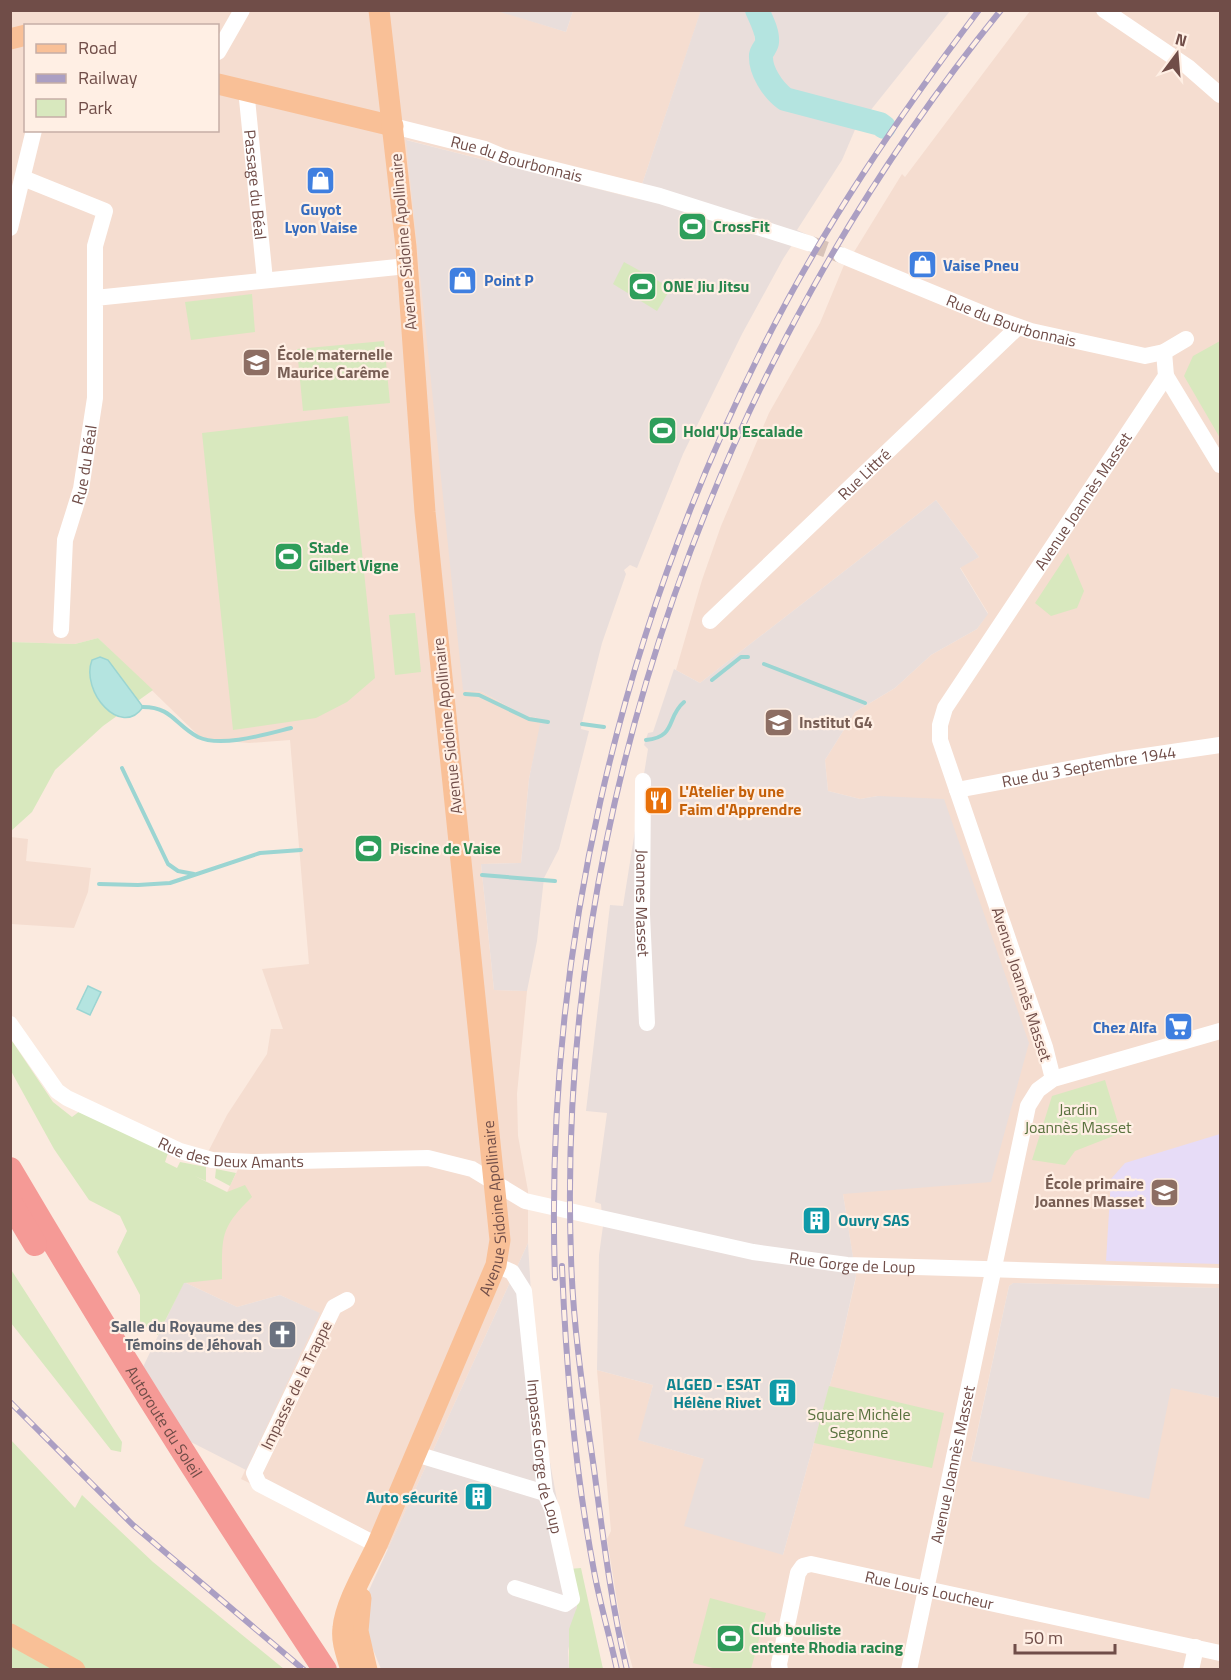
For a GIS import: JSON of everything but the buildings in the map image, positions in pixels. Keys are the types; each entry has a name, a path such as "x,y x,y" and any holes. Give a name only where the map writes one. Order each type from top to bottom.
{"highway":[{"name":"Autoroute du Soleil","path":"10,1169 79,1286 325,1670"},
{"name":"Autoroute du Soleil","path":"10,1203 65,1295 305,1670"}],"main road":[{"name":"Avenue Sidoine Apollinaire","path":"351,1670 344,1644 343,1626 359,1579 374,1552 496,1265 500,1240 425,512 407,266 379,10"},
{"name":"Rue du Bourbonnais","path":"219,84 393,126"},
{"name":"Avenue Sidoine Apollinaire","path":"368,1670 358,1631 360,1601 374,1552"},
{"path":"10,1634 75,1670"}],"street":[{"path":"219,50 242,10"},
{"path":"1104,10 1188,67 1221,95"},
{"name":"Passage du Béal","path":"246,89 265,280"},
{"name":"Rue du Bourbonnais","path":"393,126 484,149 504,158 660,196 811,244"},
{"path":"10,228 34,132"},
{"name":"Rue du Béal","path":"23,178 105,212 95,246 95,398 81,489 66,540 62,630"},
{"name":"Rue du Bourbonnais","path":"842,255 1017,328 1145,356 1164,352 1186,339"},
{"path":"95,298 407,266"},
{"name":"Rue Littré","path":"710,621 1017,328"},
{"path":"1164,352 1166,376 1221,465"},
{"name":"Avenue Joannès Masset","path":"909,1670 1028,1106 1038,1090 1053,1079 1045,1047 940,740 939,724 945,708 1166,376"},
{"name":"Rue du 3 Septembre 1944","path":"957,790 1111,761 1221,745"},
{"name":"Joannes Masset","path":"643,781 642,914 647,1023"},
{"name":"Rue des Deux Amants","path":"10,1024 57,1091 180,1151 212,1160 253,1162 428,1158 472,1169 495,1183"},
{"path":"1053,1079 1221,1030"},
{"name":"Rue Gorge de Loup","path":"495,1183 525,1201 753,1252 847,1265 1221,1276"},
{"name":"Impasse Gorge de Loup","path":"496,1265 512,1272 524,1291 545,1493 552,1509 572,1599 566,1604 515,1588"},
{"name":"Impasse de la Trappe","path":"347,1300 334,1306 254,1473 259,1484 374,1552"},
{"path":"416,1454 545,1493"},
{"name":"Rue Louis Loucheur","path":"780,1670 779,1664 798,1573 803,1566 811,1564 1221,1653"},
{"path":"1191,1670 1196,1647"}],"shaded area":[{"path":"497,10 566,32 573,11 701,11 637,199 407,140 464,690 482,692 523,715 542,719 529,779 521,863 481,864 494,990 527,991 517,1094 518,1136 528,1191 528,1243 388,1549 241,1479 319,1313 280,1295 237,1307 184,1282 241,1163 208,1152 227,1115 267,1054 271,1029 283,1029 262,969 309,964 290,740 249,743 202,739 98,638 75,644 11,642 10,11"},
{"path":"701,10 748,11 753,20 757,61 772,97 821,112 820,117 857,125 842,160 797,230 808,235 792,245 742,334 683,454 637,568 630,565 624,570 626,574 602,643 582,722 581,729 589,731 559,849 544,878 537,941 527,991 494,990 481,864 521,863 529,779 541,719 523,715 482,692 463,690 406,140 637,199"},
{"path":"497,11 573,11 566,32"},
{"path":"763,11 950,11 870,111 800,95 783,88 774,77 771,28"},
{"path":"1030,11 1220,11 1220,1288 1013,1283 1009,1286 971,1460 1171,1387 1220,1398 1220,1669 633,1669 621,1625 607,1539 611,1531 597,1370 653,1385 639,1440 704,1459 783,1555 839,1352 856,1277 843,1194 878,796 860,799 828,791 825,760 855,712 895,688 931,655 977,629 988,613 960,567 979,557 936,500 700,683 676,670 702,580 721,526 769,413 820,323 844,265 834,261 842,247 854,252 902,174 905,177"},
{"path":"936,500 979,557 960,568 988,614 977,629 931,655 895,688 855,712 825,760 828,791 860,799 878,796 944,799 1029,1043 991,1182 843,1194 856,1276 839,1352 783,1555 684,1526 704,1459 638,1440 653,1385 597,1370 599,1255 603,1226 601,1204 595,1202 607,1113 586,1111 610,905 623,906 648,749 644,745 648,733 653,732 674,669 700,683"},
{"path":"11,837 28,839 26,861 91,868 88,892 74,928 11,924"},
{"name":"École primaire Joannes Masset","path":"1220,1134 1220,1264 1106,1261 1111,1179 1125,1163"},
{"path":"528,1243 537,1393 577,1607 568,1651 569,1669 381,1669 368,1637 365,1599"},
{"path":"184,1282 237,1307 280,1295 320,1313 246,1470 187,1440 142,1369"},
{"path":"1013,1283 1220,1288 1220,1398 1171,1388 1149,1499 971,1461 1009,1286"}],"green space":[{"name":"ONE Jiu Jitsu","path":"624,262 671,288 657,311 613,284"},
{"path":"252,294 255,332 191,340 185,302"},
{"path":"384,341 390,403 303,411 297,349"},
{"path":"1220,341 1220,438 1184,376 1193,356"},
{"name":"Stade Gilbert Vigne","path":"348,416 375,678 347,702 316,718 233,730 202,433"},
{"path":"1068,553 1084,591 1077,608 1051,616 1035,603"},
{"path":"415,613 421,672 395,675 389,615"},
{"path":"98,638 153,690 103,726 55,770 32,812 11,831 10,642 75,644"},
{"path":"10,1032 12,1041 53,1102 72,1117 80,1111 168,1153 165,1162 177,1168 180,1162 206,1167 206,1181 195,1176 227,1192 245,1185 252,1197 228,1225 223,1242 222,1279 184,1283 158,1335 140,1322 140,1295 117,1252 127,1231 120,1216 89,1200 54,1149 11,1071"},
{"name":"Jardin Joannès Masset","path":"1105,1080 1121,1133 1075,1151 1065,1165 1032,1160 1052,1096"},
{"path":"216,1169 236,1173 230,1186 215,1178"},
{"path":"10,1268 122,1442 121,1452 111,1450 11,1323"},
{"name":"Square Michèle Segonne","path":"829,1386 944,1413 932,1468 814,1443"},
{"path":"10,1439 75,1508 82,1495 153,1562 284,1669 15,1670 11,1667"},
{"path":"581,1568 603,1669 569,1670 569,1629 577,1607 569,1569"},
{"name":"Club bouliste entente Rhodia racing","path":"710,1598 766,1613 751,1669 717,1669 693,1663"}],"water":[{"path":"100,657 108,660 143,707 134,715 124,718 114,714 97,697 90,672 92,660"},
{"path":"88,986 101,992 90,1015 77,1009"}],"waterway":[{"path":"757,10 767,38 761,61 768,80 780,95 785,99 884,127"},
{"path":"712,680 741,657 748,657"},
{"path":"764,664 865,703"},
{"path":"465,694 479,695 529,719 548,722"},
{"path":"646,740 656,738 667,731 678,708 684,702"},
{"path":"143,707 167,713 190,732 208,740 231,741 291,728"},
{"path":"582,724 604,727"},
{"path":"122,768 168,864 178,871 194,874"},
{"path":"99,884 170,883 260,853 301,850"},
{"path":"482,875 555,881"}],"tunnel":[{"path":"811,244 841,255"}],"railway":[{"path":"555,1278 555,1158 562,1038 578,919 600,802 630,686 667,572 711,460 784,306 862,175 919,91 979,10"},
{"path":"627,1670 608,1570 583,1390 571,1257 573,1089 592,922 626,757 674,596 737,439 813,288 901,145 1001,10"},
{"path":"562,1266 569,1381 587,1533 596,1583 617,1670"},
{"path":"10,1402 133,1525 304,1670"}],"place":[{"name":"Guyot Lyon Vaise","path":"321,181"},
{"name":"CrossFit","path":"692,226"},
{"name":"Vaise Pneu","path":"922,265"},
{"name":"Point P","path":"463,280"},
{"name":"ONE Jiu Jitsu","path":"642,286"},
{"name":"École maternelle Maurice Carême","path":"256,363"},
{"name":"Hold'Up Escalade","path":"662,431"},
{"name":"Stade Gilbert Vigne","path":"288,556"},
{"name":"Institut G4","path":"778,722"},
{"name":"L'Atelier by une Faim d'Apprendre","path":"658,800"},
{"name":"Piscine de Vaise","path":"369,848"},
{"name":"Chez Alfa","path":"1178,1027"},
{"name":"École primaire Joannes Masset","path":"1165,1192"},
{"name":"Ouvry SAS","path":"817,1220"},
{"name":"Salle du Royaume des Témoins de Jéhovah","path":"283,1335"},
{"name":"ALGED - ESAT Hélène Rivet","path":"782,1393"},
{"name":"Auto sécurité","path":"479,1497"},
{"name":"Club bouliste entente Rhodia racing","path":"730,1638"}]}
